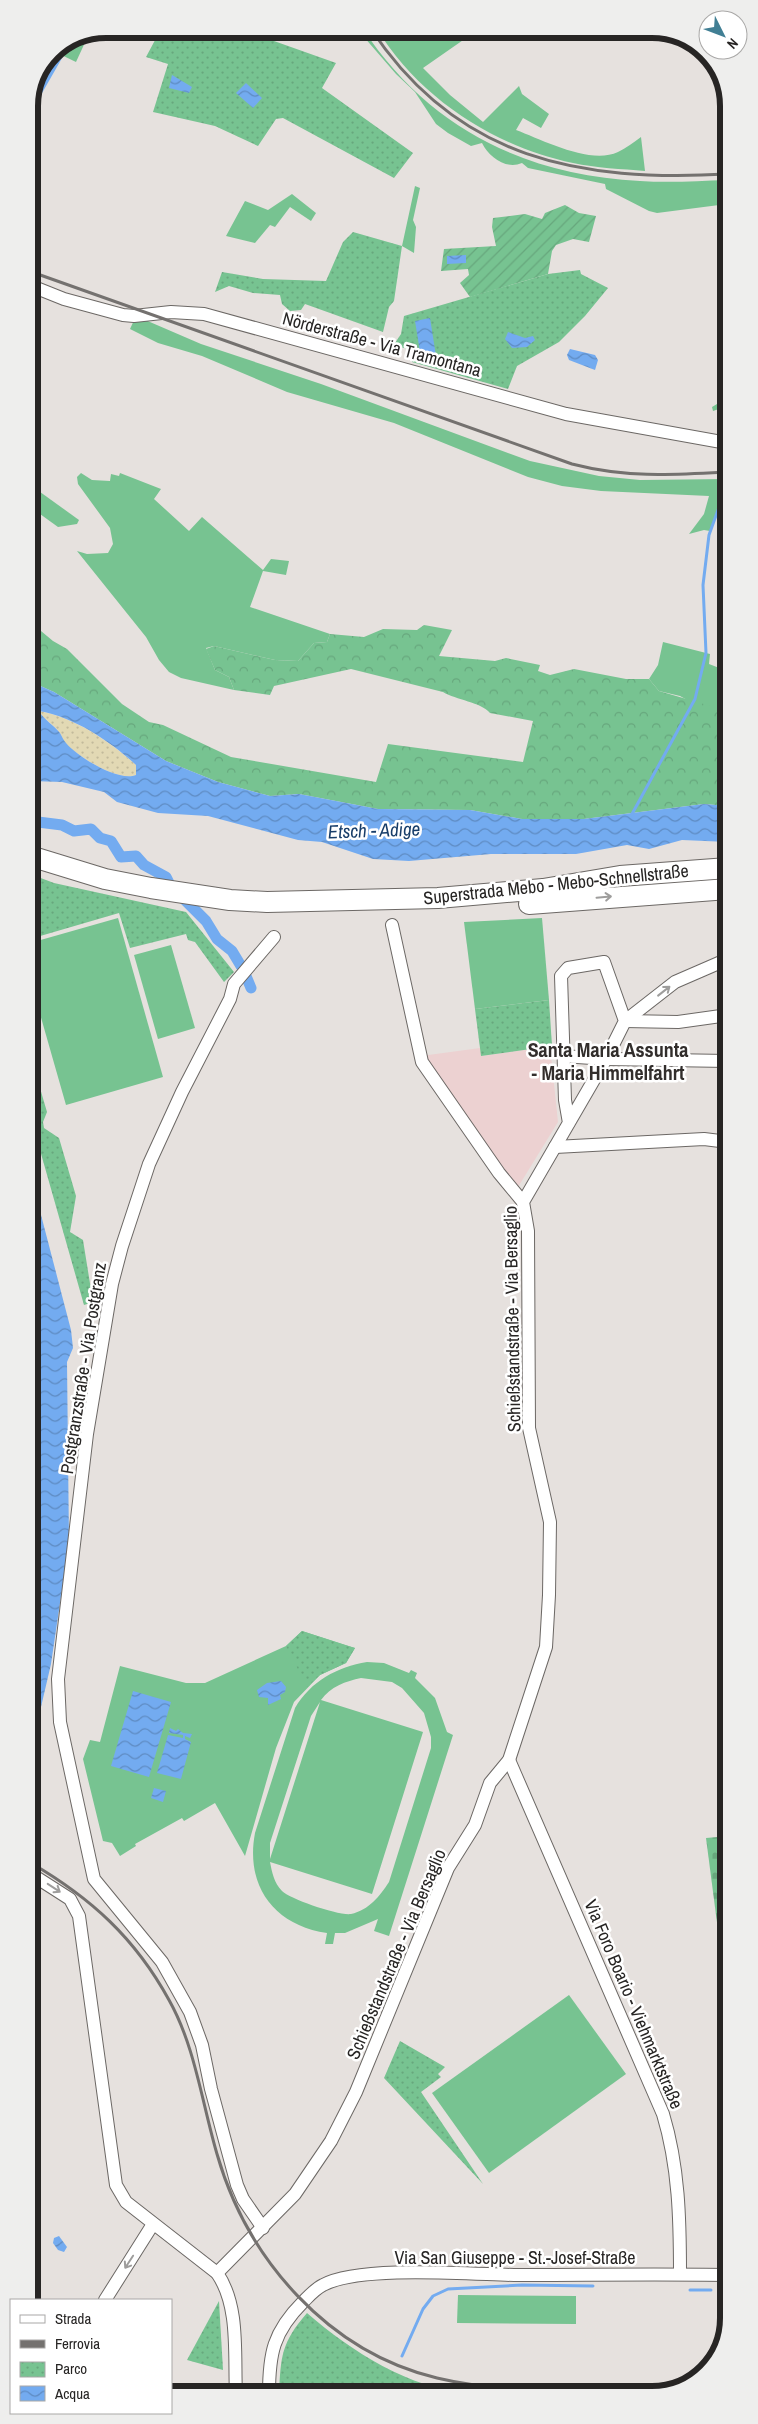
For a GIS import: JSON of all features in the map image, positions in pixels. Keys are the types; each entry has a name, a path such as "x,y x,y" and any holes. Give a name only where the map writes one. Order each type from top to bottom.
{"highway":[{"name":"Superstrada Mebo - Mebo-Schnellstraße","path":"38,858 105,879 267,908 438,898 543,889 620,876 720,869"},
{"name":"Superstrada Mebo - Mebo-Schnellstraße","path":"38,870 101,889 150,900 267,908 438,911 720,890"}],"street":[{"name":"Nörderstraße - Via Tramontana","path":"38,288 64,299 123,315 134,316 171,312 204,314 566,414 720,441"},
{"path":"392,925 422,1062 500,1173 523,1202"},
{"name":"Postgranzstraße - Via Postgranz","path":"263,2228 243,2199 237,2184 211,2089 202,2045 190,2012 162,1962 94,1879 60,1722 58,1678 86,1434 112,1284 122,1246 149,1164 182,1092 230,999 234,984 274,937"},
{"path":"569,1123 563,1056 561,976 568,968 604,962 625,1020"},
{"path":"625,1020 675,982 720,962"},
{"path":"625,1020 678,1022 720,1016"},
{"name":"Schießstandstraße - Via Bersaglio","path":"217,2273 295,2194 331,2141 356,2092 448,1868 475,1825 490,1783 509,1760 546,1647 550,1595 550,1522 530,1428 528,1231 523,1202 606,1059 625,1020"},
{"path":"563,1056 606,1059 720,1061"},
{"path":"555,1147 704,1139 720,1141"},
{"name":"Via Foro Boario - Viehmarktstraße","path":"509,1760 663,2114 671,2142 678,2181 680,2274"},
{"path":"38,1878 58,1890 75,1905 79,1916 116,2184 126,2202 217,2273 227,2287 232,2310 236,2386"},
{"path":"106,2299 153,2224"},
{"name":"Via San Giuseppe - St.-Josef-Straße","path":"269,2386 270,2358 277,2335 307,2298 322,2285 337,2280 376,2274 720,2275"}],"shaded area":[{"path":"550,1046 558,1122 515,1192 421,1056 480,1048 482,1056"}],"green space":[{"path":"156,38 268,38 336,63 322,88 413,153 394,178 283,118 276,119 258,146 215,126 153,112 168,64 146,57"},
{"path":"365,38 370,38 389,63 417,93 448,119 482,140 518,156 556,168 597,177 651,182 720,180 720,205 657,213 649,211 606,189 605,184 528,168 522,163 510,165 499,161 489,153 482,143 471,146 436,124 415,92 396,74"},
{"path":"383,38 466,38 423,68 450,95 483,122 519,86 522,94 549,114 541,128 523,118 516,130 567,150 594,155 607,155 618,152 641,137 645,171 573,163 515,145 488,132 437,98 414,77"},
{"path":"86,41 76,62 61,55 68,49"},
{"path":"415,186 420,188 413,220 416,227 414,253 402,246"},
{"path":"292,194 316,213 311,221 290,207 275,227 270,225 255,243 226,236 245,201 268,210"},
{"path":"565,205 579,213 596,216 589,242 573,239 556,245 552,251 548,274 470,297 460,283 469,275 468,269 441,271 444,249 496,246 492,227 493,218 525,214 542,219 545,213"},
{"path":"353,232 402,246 394,301 389,307 383,332 305,304 301,310 290,311 282,304 280,295 253,293 229,286 215,292 222,272 263,279 326,281 343,242"},
{"path":"580,270 581,274 608,288 585,316 559,342 517,366 508,389 412,362 410,349 393,346 401,334 404,316 548,274"},
{"path":"136,316 201,344 321,384 530,461 599,476 640,480 720,479 720,507 710,531 704,530 689,534 704,514 709,496 601,491 562,486 528,477 394,423 287,392 202,356 158,343 130,329"},
{"path":"720,400 720,409 713,411 712,407"},
{"path":"81,473 92,480 110,481 111,474 119,476 120,473 161,489 154,499 189,531 202,517 263,570 271,559 289,561 286,575 263,571 250,607 330,634 327,642 314,643 298,661 275,660 214,646 206,648 215,670 229,677 234,690 181,678 169,672 159,660 146,637 77,551 87,554 108,553 113,544 110,528 78,484 77,477"},
{"path":"38,490 79,520 77,524 58,527 38,513"},
{"path":"424,625 452,630 439,656 495,661 506,658 540,665 538,671 550,675 574,669 626,679 649,679 659,691 714,707 720,714 720,805 704,804 584,819 522,819 470,810 378,809 299,794 270,796 218,782 166,761 54,692 38,685 38,628 53,641 67,649 122,704 149,722 163,725 231,757 376,782 388,744 523,762 533,721 490,713 481,706 443,692 351,669 274,686 270,695 234,690 229,677 215,670 206,649 214,646 275,660 298,661 314,643 327,642 330,634 364,637 383,629 417,630"},
{"path":"663,642 710,654 709,664 720,668 720,718 680,696 659,691 649,679 658,665"},
{"path":"38,877 54,883 186,912 234,972 224,982 195,942 188,940 186,934 130,948 119,913 38,937"},
{"path":"118,918 163,1077 66,1105 38,1007 38,941"},
{"path":"542,918 549,1000 475,1009 464,922"},
{"path":"171,945 195,1028 158,1039 134,955"},
{"path":"549,1000 552,1046 481,1056 475,1009"},
{"path":"38,1081 47,1112 43,1122 44,1128 59,1138 76,1196 70,1232 83,1240 93,1302 84,1305 38,1143"},
{"path":"302,1631 355,1648 346,1663 320,1675 294,1702 276,1748 245,1856 215,1803 184,1821 182,1818 135,1844 136,1846 120,1856 112,1843 103,1841 83,1759 90,1740 100,1742 120,1666 186,1683 205,1683 286,1646"},
{"path":"302,1631 355,1648 346,1663 320,1675 307,1687 286,1646"},
{"path":"367,1662 384,1663 409,1673 411,1670 417,1673 415,1678 435,1698 447,1732 453,1735 389,1936 374,1931 378,1919 345,1933 335,1933 333,1944 325,1944 327,1933 308,1929 292,1921 278,1912 267,1900 259,1886 255,1870 253,1852 255,1833 295,1708 301,1698 317,1683 335,1672","holes":["361,1678 392,1682 402,1688 424,1713 431,1737 431,1748 389,1882 369,1906 357,1912 345,1914 315,1906 282,1891 274,1877 270,1862 372,1894 423,1732 321,1700 329,1691 339,1685","320,1702 270,1859 270,1843 311,1716"]},
{"path":"720,1837 720,1946 706,1838"},
{"path":"569,1995 626,2074 489,2173 432,2093"},
{"path":"400,2041 445,2067 438,2074 441,2077 421,2092 483,2184 384,2078"},
{"path":"458,2295 576,2296 576,2324 457,2323"},
{"path":"219,2301 223,2370 187,2360"},
{"path":"307,2313 343,2341 382,2366 403,2376 432,2386 280,2386 284,2350 298,2324"}],"sand":[{"path":"38,711 78,724 103,739 136,765 136,775 119,775 109,772 79,755 65,743 58,730"}],"water":[{"path":"172,75 192,87 189,93 169,88"},
{"path":"246,83 262,98 253,108 236,93"},
{"path":"466,255 466,263 447,264 447,256"},
{"path":"430,318 436,356 421,358 415,321"},
{"path":"508,332 525,338 533,336 535,340 527,347 512,348 505,339"},
{"path":"570,349 595,355 598,360 595,370 569,360 567,355"},
{"name":"Etsch - Adige","path":"38,685 54,692 166,761 218,782 270,796 299,794 378,809 470,810 522,819 584,819 704,804 720,805 720,842 682,840 649,849 627,845 576,854 491,854 409,861 373,859 322,842 298,840 208,816 158,813 117,802 104,792 62,782 38,781","holes":["39,711 65,719 91,731 115,747 136,765 136,775 128,776 109,772 79,755 64,741 58,730"]},
{"path":"38,1203 71,1330 73,1348 67,1362 69,1542 51,1664 38,1720"},
{"path":"281,1681 286,1687 285,1692 280,1695 281,1699 268,1705 268,1698 259,1697 257,1690 267,1683"},
{"path":"133,1691 171,1702 149,1777 111,1766"},
{"path":"170,1728 192,1734 190,1738 185,1736 185,1739 191,1742 181,1779 157,1773 168,1735 183,1738 183,1735 169,1733"},
{"path":"154,1788 166,1791 163,1802 151,1798"},
{"path":"59,2236 67,2247 64,2252 58,2250 53,2243 54,2238"}],"waterway":[{"path":"43,81 52,65"},
{"path":"632,814 695,699 706,653 703,585 709,535 720,504"},
{"path":"38,822 62,825 74,831 91,829 100,838 111,841 121,857 136,856 144,865 166,877 170,885 206,921 217,939 232,951 241,966"},
{"path":"246,976 251,988"},
{"path":"402,2356 423,2309 433,2296 448,2289 522,2285 593,2286"},
{"path":"690,2290 711,2290"}],"railway":[{"path":"378,38 405,73 443,108 483,135 526,154 573,166 622,173 720,174"},
{"path":"38,274 572,464 611,472 649,474 720,472"},
{"path":"38,1867 73,1890 110,1921 142,1957 156,1978 178,2018 192,2055 217,2154 231,2193 249,2230 271,2264 297,2296 327,2323 361,2347 397,2365 437,2378 482,2386"}],"district":[{"name":"Santa Maria Assunta - Maria Himmelfahrt","path":"608,1060"}]}
